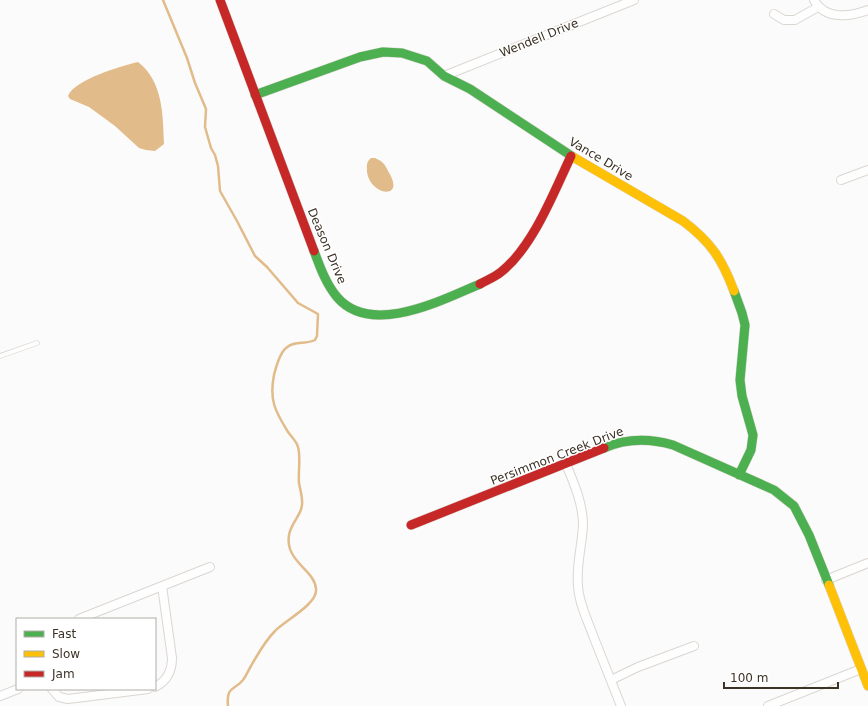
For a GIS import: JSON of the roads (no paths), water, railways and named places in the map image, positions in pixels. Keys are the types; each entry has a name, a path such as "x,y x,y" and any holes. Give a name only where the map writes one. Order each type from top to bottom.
{"street":[{"name":"Deason Drive","path":"220,0 326,279 342,303 356,310 366,313 395,314 423,308 499,273 523,250 571,156"},
{"name":"Wendell Drive","path":"444,76 634,0"},
{"path":"774,14 784,20 795,20 816,4 830,14 842,16 854,15 868,10"},
{"name":"Vance Drive","path":"255,95 360,56 383,52 402,53 426,61 444,76 470,89 571,156 683,221 699,232 718,254 726,269 742,310 745,323 745,337 741,357 741,388 753,441 751,450 739,475"},
{"path":"841,180 868,170"},
{"name":"Persimmon Creek Drive","path":"411,525 616,443 630,440 655,439 673,445 774,490 794,506 805,526 868,686"},
{"path":"566,464 572,478 582,514 577,575 580,598 621,706"},
{"path":"826,580 868,564"},
{"path":"81,618 210,567"},
{"path":"156,686 164,681 172,664 162,586"},
{"path":"611,680 638,667 694,646"},
{"path":"768,706 861,669"},
{"path":"0,696 16,690"},
{"path":"53,690 59,697 68,699 140,690"}],"lane":[{"path":"0,356 37,343"}],"waterway":[{"path":"163,0 206,109 205,127 218,166 220,191 255,256 267,267 298,303 318,314 317,336 315,340 293,344 286,348 282,353 274,375 272,392 274,405 299,451 299,483 302,496 302,507 289,534 290,549 296,560 315,583 315,595 300,612 275,631 259,653 243,680 229,692 228,706"}]}
